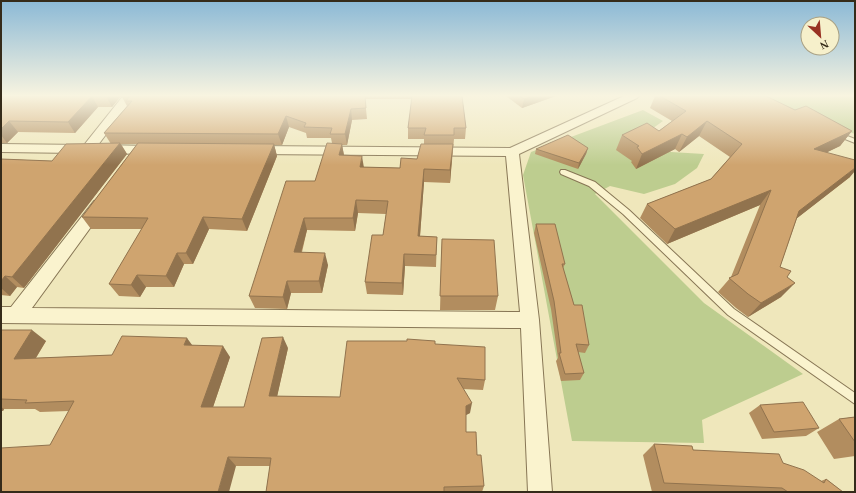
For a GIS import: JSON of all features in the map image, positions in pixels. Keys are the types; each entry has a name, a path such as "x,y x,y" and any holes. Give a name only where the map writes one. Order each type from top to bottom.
{"street":[{"path":"89,148 111,119"},
{"path":"243,150 512,152 583,119"},
{"path":"1,148 164,150"},
{"path":"131,162 140,149"},
{"path":"512,152 530,320 540,492"},
{"path":"9,315 107,194"},
{"path":"9,315 530,320"}],"lane":[{"path":"833,132 855,141"},
{"path":"562,172 592,184 626,212 731,312 855,399"}],"green space":[{"path":"619,119 659,119 663,121 642,136 671,152 704,154 697,168 675,184 644,194 610,186 595,194 704,303 803,374 702,420 704,443 572,441 523,175 531,152"},
{"path":"812,119 855,119 855,134"}],"building":[{"path":"1,119 71,119 68,122 9,121 1,129"},
{"path":"116,119 285,119 278,134 104,133"},
{"path":"295,119 349,119 345,134 330,134 332,128 304,127 306,123"},
{"path":"409,119 465,119 466,128 454,128 454,135 424,135 426,128 408,128"},
{"path":"675,119 830,119 852,131 814,149 855,160 855,168 799,211 780,267 791,271 787,277 795,283 761,303 729,278 738,274 771,190 675,229 647,204 711,179 742,144 707,121 687,137 682,134 642,154 637,147 639,146 622,135 647,123 659,131"},
{"path":"568,135 588,148 579,163 536,149"},
{"path":"120,143 12,277 5,276 1,281 1,159 52,161 66,144"},
{"path":"138,143 274,144 242,219 203,217 186,253 177,253 166,276 137,275 131,285 109,284 148,218 82,217"},
{"path":"327,143 342,144 339,155 362,156 360,167 400,168 401,158 417,159 421,144 453,144 450,170 424,169 418,236 437,237 436,255 404,254 402,283 365,282 372,235 383,235 388,201 356,200 353,218 304,218 294,252 325,253 319,281 287,281 283,297 249,296 286,181 315,181"},
{"path":"536,224 555,224 565,264 562,264 574,305 582,305 589,345 576,344 584,373 565,374 559,353 561,353 554,301"},
{"path":"442,239 494,240 498,296 440,296"},
{"path":"1,330 32,330 14,359 112,355 122,336 187,338 184,345 223,346 201,407 244,407 262,338 283,337 269,396 340,397 347,341 407,341 407,339 435,341 435,344 485,347 485,380 457,378 472,403 466,406 466,432 476,432 477,455 481,455 484,486 444,487 444,492 266,492 271,458 228,457 218,492 1,492 1,448 50,445 74,401 25,403 27,400 1,399"},
{"path":"803,402 819,428 774,432 760,405"},
{"path":"855,417 855,442 839,419"},
{"path":"654,444 692,446 693,450 779,454 783,463 804,470 824,483 826,479 843,492 788,492 782,488 664,483"}]}
